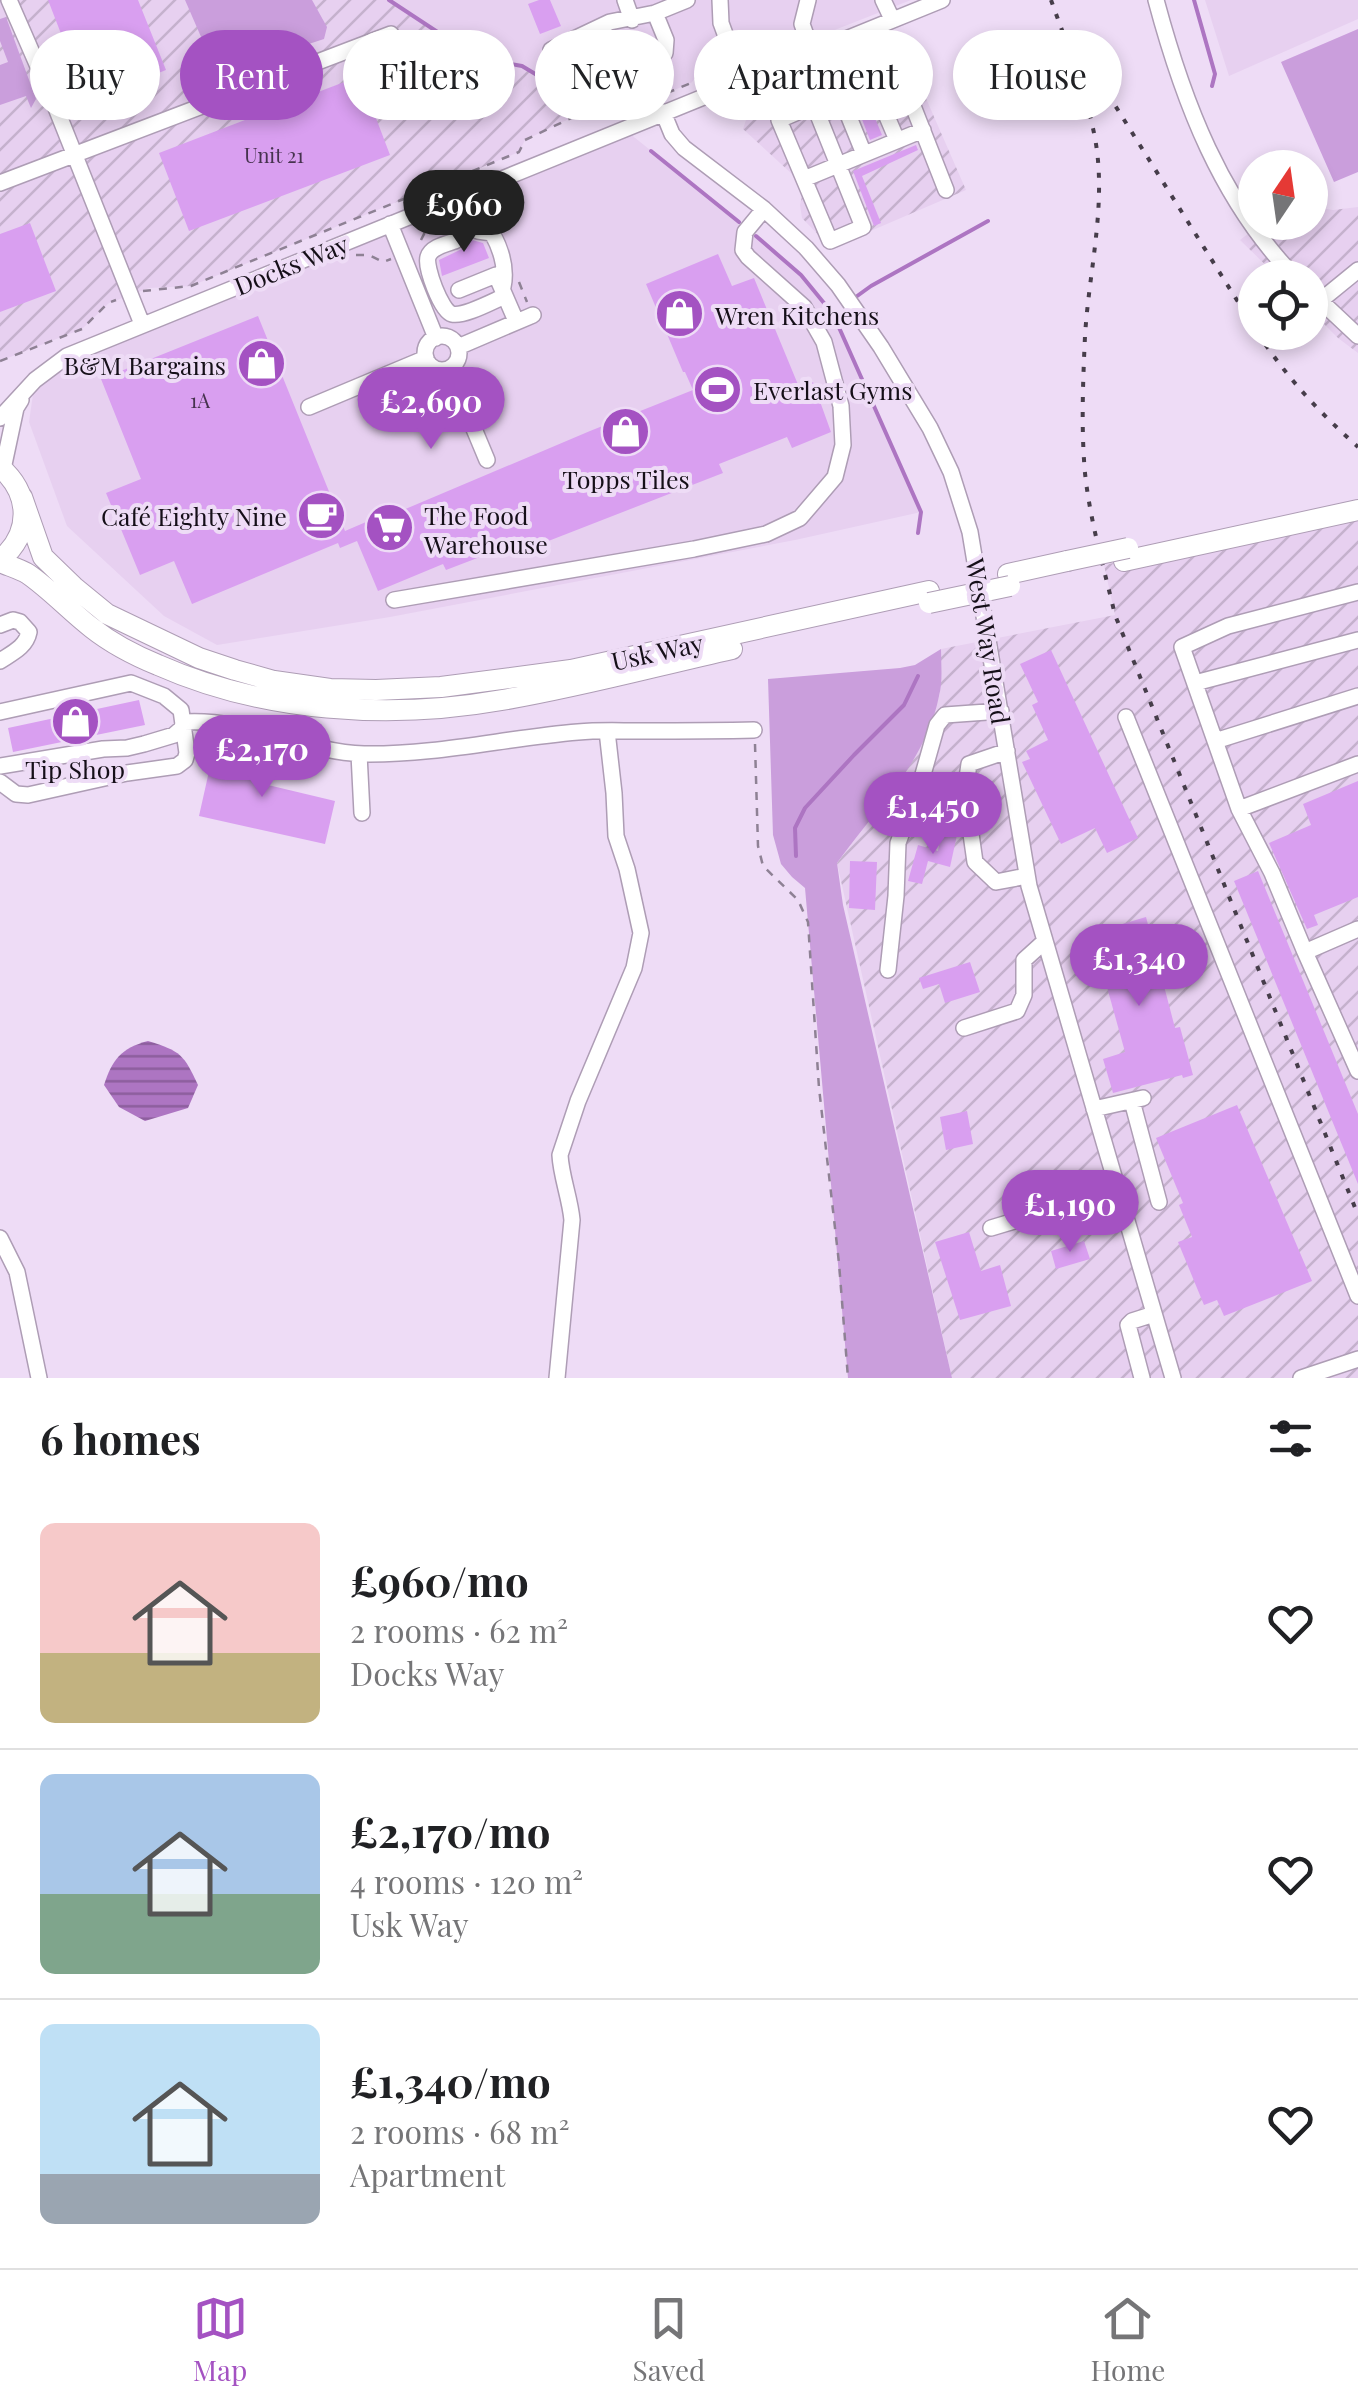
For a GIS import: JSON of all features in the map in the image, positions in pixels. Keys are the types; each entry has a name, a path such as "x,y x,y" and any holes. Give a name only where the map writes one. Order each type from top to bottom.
{"main road":[{"name":"Usk Way","path":"1,468 16,484 43,557 107,614 199,658 235,670 274,681 330,689 376,690 441,687 570,670 1009,580 1358,497"},
{"path":"0,561 20,536 22,497"},
{"name":"Usk Way","path":"1126,554 1358,510"},
{"name":"Usk Way","path":"0,561 26,572 96,631 155,664 240,694 315,707 446,707 501,700 929,597"}],"street":[{"path":"10,0 142,324"},
{"path":"625,0 632,20"},
{"path":"592,30 687,0"},
{"path":"720,0 724,30"},
{"path":"805,30 802,24 808,0"},
{"path":"883,0 892,19"},
{"name":"Docks Way","path":"865,30 942,0"},
{"path":"1156,0 1171,55 1219,174 1280,260"},
{"path":"655,13 662,30"},
{"path":"0,184 343,52"},
{"name":"Docks Way","path":"0,418 34,380 66,356 644,120"},
{"name":"West Way Road","path":"666,120 684,148 764,208 838,286 930,428 950,472 967,517 1027,876 1173,1378"},
{"path":"779,120 830,242 863,228 820,120"},
{"path":"850,120 864,154"},
{"path":"890,120 898,140"},
{"path":"919,120 946,190"},
{"path":"804,180 923,130"},
{"path":"394,600 712,546 766,534 800,518 835,477 843,445 842,406 824,342 804,307 743,250 746,232 764,208"},
{"path":"390,224 436,338"},
{"path":"478,231 492,234 496,241 506,271 504,293"},
{"path":"454,241 432,250 428,256 440,302 446,310 458,314 504,293"},
{"path":"1328,288 1358,270"},
{"path":"459,290 496,275 516,321"},
{"path":"1328,308 1358,336"},
{"path":"458,347 533,314"},
{"path":"436,338 451,339 458,347 458,357 449,368 438,370 426,358 428,344 436,338"},
{"path":"309,406 426,358"},
{"path":"449,368 487,460"},
{"path":"1,468 16,408 34,380"},
{"path":"1358,592 1228,626 1182,647 1239,809 1272,874 1358,1072"},
{"path":"0,626 13,620 28,632 27,640 0,660"},
{"path":"1195,683 1358,640"},
{"path":"0,712 131,683 152,690 181,710 187,754 176,766 28,795 16,794 0,782"},
{"path":"1215,741 1358,696"},
{"path":"888,970 898,843 937,726 945,715 1000,711"},
{"path":"1126,717 1358,1296"},
{"path":"184,722 218,722 359,754 414,754 580,732 754,730"},
{"path":"0,766 144,744 174,735 184,722"},
{"path":"556,1378 572,1220 560,1155 578,1101 634,968 641,933 616,836 607,731"},
{"path":"1007,751 970,764 964,792 975,862 996,882 1027,876"},
{"path":"359,754 362,813"},
{"path":"1239,809 1358,764"},
{"path":"1305,952 1358,929"},
{"path":"964,1028 1017,1011 1024,995 1024,960 1045,941"},
{"path":"1094,1109 1138,1100 1159,1202"},
{"path":"991,1228 1084,1200 1091,1218 1124,1209"},
{"path":"0,1238 16,1272 39,1378"},
{"path":"1142,1378 1128,1325 1154,1314"},
{"path":"1301,1378 1358,1359"}],"path":[{"path":"0,361 82,330 108,303 150,288 192,286 520,152 524,140 592,108 602,120 694,80"},
{"path":"754,730 758,846 763,866 798,900 808,922 818,1088 848,1378"}],"shaded area":[{"path":"0,0 389,0 435,30 343,30 343,120 515,120 515,65 535,74 535,120 567,120 525,140 519,152 191,286 149,288 109,303 82,329 0,361"},
{"path":"185,0 312,0 327,27 323,39 323,30 198,30"},
{"path":"389,0 911,0 835,30 694,30 694,80 674,90 674,30 535,30 535,74 515,65 515,30 435,30"},
{"path":"1205,0 1358,0 1358,19 1229,76"},
{"path":"6,17 30,83 30,106 26,96 0,105 0,65 8,62 0,41 0,19"},
{"path":"1358,29 1358,172 1334,182 1328,168 1328,150 1320,150 1281,62"},
{"path":"933,114 966,190 831,248 802,218 803,192 792,174 743,129 746,120 933,120"},
{"path":"624,129 772,248 833,314 921,512 795,540 390,617 217,645 164,616 67,526 29,422 35,380 49,367"},
{"path":"1358,207 1358,353 1328,328 1328,260 1261,260 1240,240 1328,240 1328,209"},
{"path":"1358,510 1358,1378 952,1378 837,863 901,779 924,741 940,693 941,649 1115,615 1104,565"},
{"path":"941,649 940,690 923,742 897,784 837,863 843,905 952,1378 848,1378 805,888 781,864 773,835 768,679 900,668 915,665"},
{"path":"148,1041 180,1056 198,1085 188,1108 145,1121 119,1107 104,1085 119,1056"}],"building":[{"path":"48,0 138,0 150,30 60,30"},
{"path":"550,0 561,26 538,30 528,4"},
{"path":"343,83 343,120 377,120 390,155 189,231 159,153 245,120 323,120 323,90"},
{"path":"862,120 876,120 882,135 870,140"},
{"path":"916,145 918,150 862,176 881,223 874,226 853,171"},
{"path":"30,223 56,291 0,312 0,234"},
{"path":"468,227 468,236 483,243 489,258 442,276 439,260 464,248 465,237 458,230"},
{"path":"718,254 732,286 754,278 799,387 813,382 831,432 792,448 787,437 719,464 723,473 515,554 511,545 446,570 443,564 378,591 357,541 340,548 338,543 192,604 174,561 140,575 106,493 141,479 101,379 258,316 345,531 693,390 646,284"},
{"path":"1051,650 1138,838 1107,853 1095,828 1061,844 1022,762 1030,759 1026,751 1048,740 1032,705 1038,702 1020,664"},
{"path":"139,700 145,725 13,752 8,728"},
{"path":"214,749 273,763 268,785 335,801 325,844 199,816"},
{"path":"1358,781 1358,897 1314,915 1318,925 1307,929 1269,843 1311,825 1303,804"},
{"path":"942,831 957,835 950,867 928,861 922,884 908,881 918,845 938,851"},
{"path":"850,861 877,862 875,910 849,908"},
{"path":"1258,871 1358,1114 1358,1184 1234,881"},
{"path":"1146,917 1175,1028 1180,1027 1193,1075 1113,1093 1103,1059 1125,1052 1092,933"},
{"path":"970,962 980,992 945,1003 939,984 923,989 919,978"},
{"path":"1237,1105 1312,1281 1224,1316 1217,1300 1204,1305 1178,1242 1192,1237 1179,1205 1183,1203 1156,1138"},
{"path":"967,1111 973,1144 946,1150 940,1117"},
{"path":"969,1232 981,1271 1000,1265 1011,1306 960,1320 935,1242"},
{"path":"1084,1241 1090,1259 1056,1269 1051,1251"}],"waterway":[{"path":"389,0 477,58 522,66 535,74"},
{"path":"1194,0 1215,74 1212,86"},
{"path":"651,151 739,222"},
{"path":"853,299 988,221"},
{"path":"756,236 801,275 833,314 921,512 918,533"},
{"path":"796,856 795,828 805,808 904,705 918,676"}],"railway":[{"path":"1051,0 1087,103 1098,163 1098,212 1085,336 1083,439 1090,509 1115,615 1358,1215"},
{"path":"1122,116 1238,302"},
{"path":"1270,350 1304,393 1358,447"}],"place":[{"name":"Wren Kitchens","path":"680,314"},
{"name":"B&M Bargains","path":"261,364"},
{"name":"Everlast Gyms","path":"718,389"},
{"name":"Topps Tiles","path":"626,432"},
{"name":"Café Eighty Nine","path":"322,515"},
{"name":"The Food Warehouse","path":"389,528"},
{"name":"Tip Shop","path":"75,722"}]}
